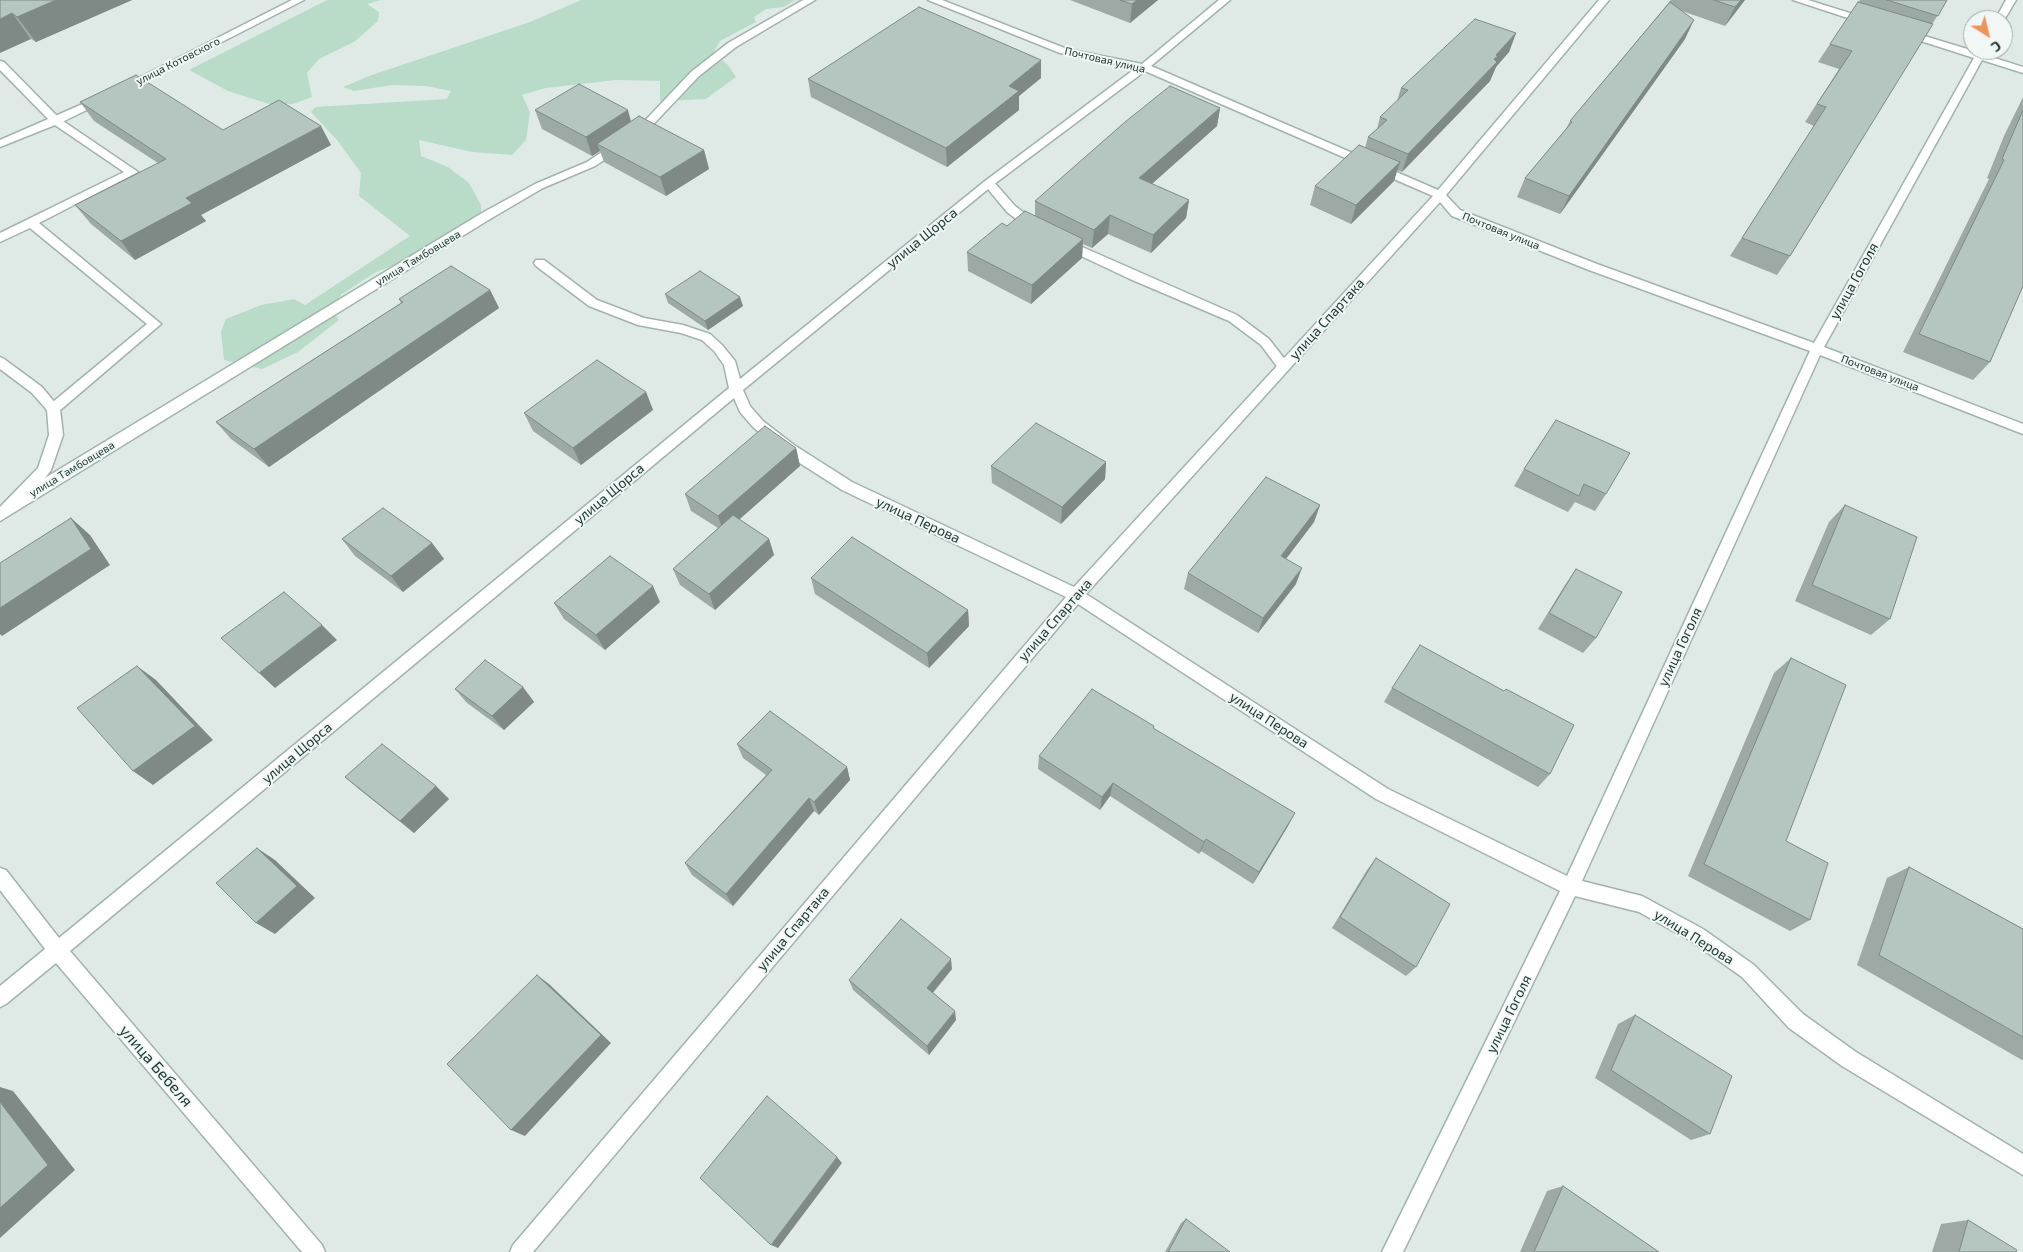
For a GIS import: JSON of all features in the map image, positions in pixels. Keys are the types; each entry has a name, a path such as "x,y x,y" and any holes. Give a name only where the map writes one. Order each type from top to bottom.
{"street":[{"name":"улица Котовского","path":"0,144 56,121 155,74 299,0"},
{"name":"улица Тамбовцева","path":"13,504 486,216 539,186 591,164 642,130 695,74 732,45 810,0"},
{"name":"Почтовая улица","path":"932,0 1064,51 1144,67 1440,195 1456,213 1593,267 1817,349 2023,429"},
{"name":"улица Щорса","path":"0,998 736,389 989,183 1144,67 1225,0"},
{"name":"улица Спартака","path":"520,1252 1076,595 1440,195 1604,0"},
{"path":"1798,0 1880,25"},
{"path":"1898,31 1963,48"},
{"name":"улица Гоголя","path":"1392,1252 1571,887 1817,349 1978,60"},
{"path":"1999,60 2023,70"},
{"path":"0,64 56,121 132,172 0,238"},
{"path":"989,183 1011,209 1030,225 1134,276 1233,318 1258,335 1284,366"},
{"path":"31,223 155,324 53,410"},
{"name":"улица Перова","path":"540,263 593,303 642,322 682,329 706,337 718,348 730,364 736,389 746,408 758,424 789,449 847,486 1076,595 1382,794 1571,887 1642,904 1697,935 1748,971 1796,1021 1849,1059 2023,1165"},
{"path":"0,362 37,390 53,410 56,435 44,470 13,504 0,514"},
{"name":"улица Бебеля","path":"0,876 58,951 315,1252"}],"green space":[{"path":"327,0 381,0 367,4 379,12 378,21 354,42 319,59 307,73 312,97 293,104 269,104 228,91 189,70"},
{"path":"581,0 795,0 784,7 766,9 754,17 756,22 720,41 713,53 728,65 736,77 706,99 660,101 660,81 616,80 546,88 522,95 530,112 526,140 512,155 472,152 419,140 421,156 448,167 469,183 481,205 481,216 398,264 376,272 342,294 331,308 339,320 298,352 262,369 224,360 221,331 226,319 261,305 294,299 305,305 410,236 359,196 361,173 337,140 311,112 315,107 447,99 451,91 426,86 392,85 354,91 343,87 369,76 530,22"}],"building":[{"path":"0,0 56,0 17,17 12,13 0,19"},
{"path":"1120,0 1137,0 1132,4"},
{"path":"1714,0 1741,0 1735,7"},
{"path":"1887,0 1947,0 1938,16"},
{"path":"1670,2 1694,20 1569,196 1525,178 1572,122 1570,121"},
{"path":"1858,2 1933,24 1790,256 1742,238 1826,107 1817,104 1852,51 1830,44"},
{"path":"919,7 1041,60 1009,86 1019,91 946,148 808,79"},
{"path":"1475,19 1516,33 1496,55 1498,56 1494,59 1497,62 1408,154 1368,137 1387,120 1380,117 1408,90 1401,88"},
{"path":"136,75 223,130 279,100 321,126 186,198 192,203 121,241 75,205 166,159 80,102"},
{"path":"579,84 628,110 586,137 535,110"},
{"path":"1170,86 1220,108 1139,178 1189,200 1153,235 1110,215 1094,230 1035,201 1125,122"},
{"path":"2023,110 2023,286 1990,362 1919,334 2004,160 2002,159"},
{"path":"639,116 704,150 660,177 597,144"},
{"path":"1359,145 1400,162 1356,205 1315,186"},
{"path":"1025,211 1083,239 1032,285 967,252 1002,223 1007,226"},
{"path":"451,266 490,290 254,449 216,422 403,302 399,299"},
{"path":"700,271 740,297 705,321 665,294"},
{"path":"597,360 646,392 573,448 524,413"},
{"path":"1556,420 1630,453 1606,494 1584,484 1579,496 1524,469"},
{"path":"1036,423 1106,462 1062,507 991,466"},
{"path":"765,426 796,448 718,516 685,494"},
{"path":"1266,477 1320,505 1281,556 1302,568 1263,618 1188,573"},
{"path":"1845,505 1917,537 1890,619 1812,585"},
{"path":"383,508 432,543 391,576 342,539"},
{"path":"733,515 769,539 709,594 673,569"},
{"path":"71,518 91,549 0,608 0,563"},
{"path":"852,537 968,610 927,653 811,578"},
{"path":"610,556 653,586 596,635 554,603"},
{"path":"1576,569 1622,592 1596,638 1549,613"},
{"path":"284,592 322,625 259,673 221,638"},
{"path":"1420,645 1504,691 1506,689 1574,725 1550,774 1392,688"},
{"path":"1791,658 1846,685 1786,841 1828,863 1810,920 1704,864"},
{"path":"485,660 523,687 492,716 455,689"},
{"path":"137,666 195,726 133,771 77,708"},
{"path":"1092,689 1295,813 1259,872 1206,839 1204,842 1113,783 1102,797 1039,756"},
{"path":"770,711 847,767 814,802 809,798 726,894 685,863 772,770 737,744"},
{"path":"382,744 436,786 400,821 345,777"},
{"path":"257,848 297,886 256,923 216,883"},
{"path":"1376,858 1450,904 1416,967 1340,917"},
{"path":"1909,867 2023,929 2023,1037 1879,955"},
{"path":"901,919 951,959 927,988 955,1011 927,1046 849,980"},
{"path":"537,975 601,1035 511,1130 447,1064"},
{"path":"1635,1015 1732,1076 1710,1134 1611,1070"},
{"path":"767,1096 837,1157 771,1245 700,1178"},
{"path":"0,1102 48,1165 0,1208"},
{"path":"1563,1186 1659,1252 1534,1252"},
{"path":"1186,1219 1230,1252 1168,1252"},
{"path":"1968,1220 2017,1250 2016,1252 1959,1252"}]}
